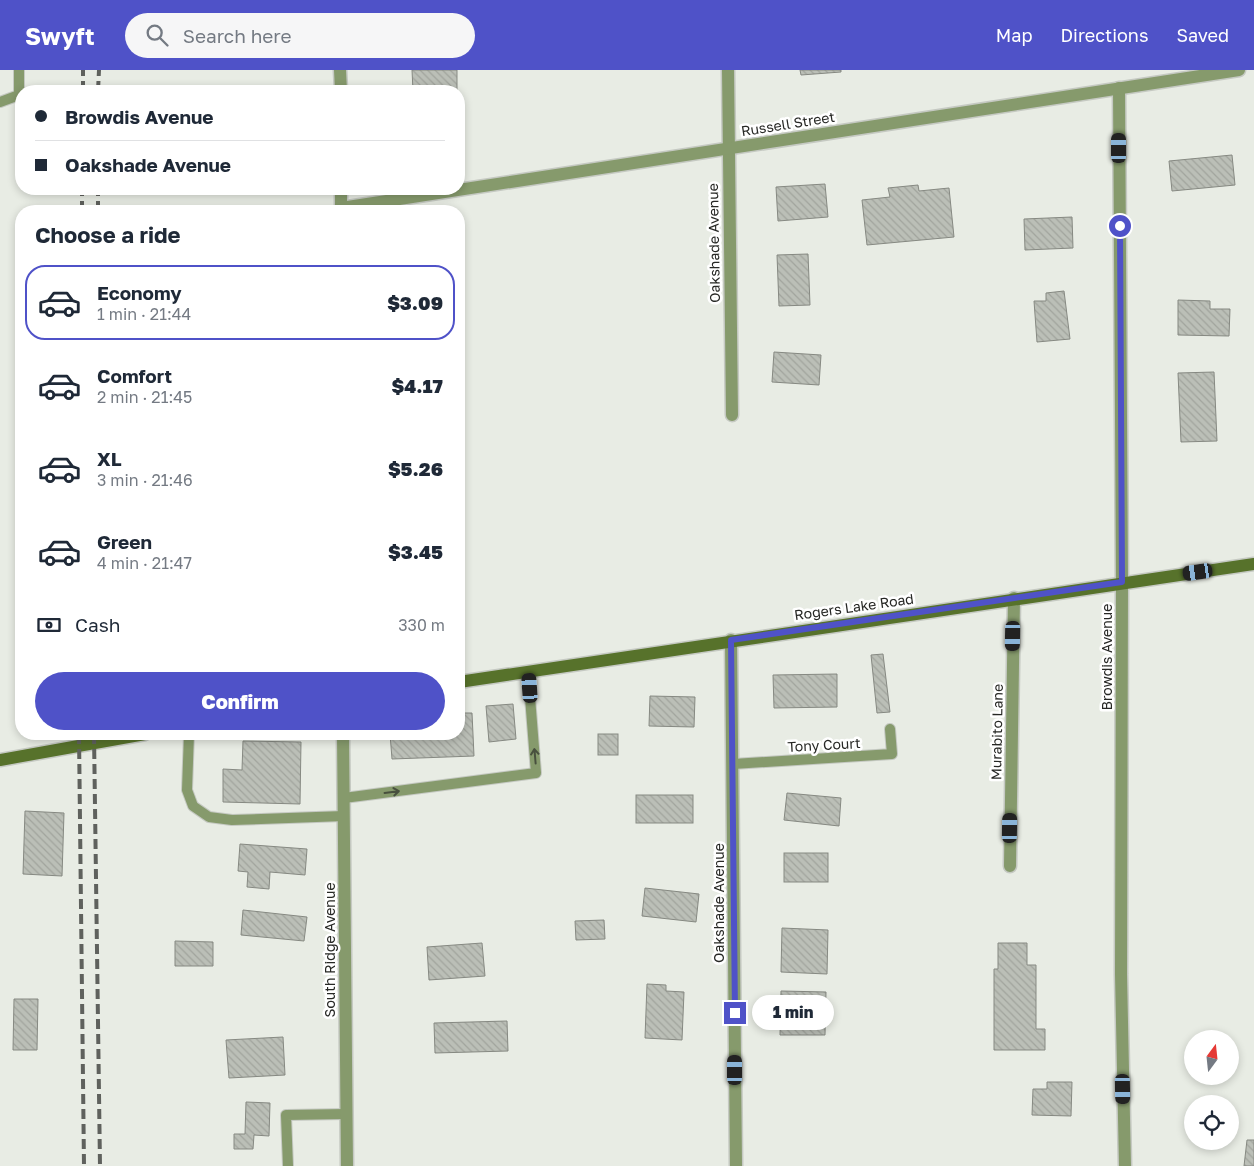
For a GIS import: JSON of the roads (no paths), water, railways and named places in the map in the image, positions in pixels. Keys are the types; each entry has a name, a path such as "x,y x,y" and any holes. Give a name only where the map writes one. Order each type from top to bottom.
{"main road":[{"name":"Rogers Lake Road","path":"465,681 731,640 1254,564"},
{"path":"0,760 112,740"}],"street":[{"path":"340,70 340,85"},
{"name":"Oakshade Avenue","path":"728,70 727,148 732,415"},
{"name":"Russell Street","path":"465,190 1239,70"},
{"name":"Browdis Avenue","path":"1119,88 1122,582 1121,974 1125,1166"},
{"name":"Russell Street","path":"372,205 434,195"},
{"name":"Murabito Lane","path":"1010,866 1014,598"},
{"name":"Oakshade Avenue","path":"731,640 736,1166"},
{"name":"South Ridge Avenue","path":"343,740 347,1166"}],"lane":[{"path":"19,70 19,85"},
{"path":"0,102 15,96"},
{"path":"344,798 536,773 528,672"},
{"name":"Tony Court","path":"733,764 892,754 890,729"},
{"path":"189,740 187,790 193,806 209,817 232,820 344,816"},
{"path":"288,1166 286,1115 346,1114"}],"railway":[{"path":"83,70 83,85"},
{"path":"98,85 99,70"},
{"path":"82,195 82,205"},
{"path":"98,195 98,205"},
{"path":"79,740 84,1166"},
{"path":"94,740 100,1166"}]}
